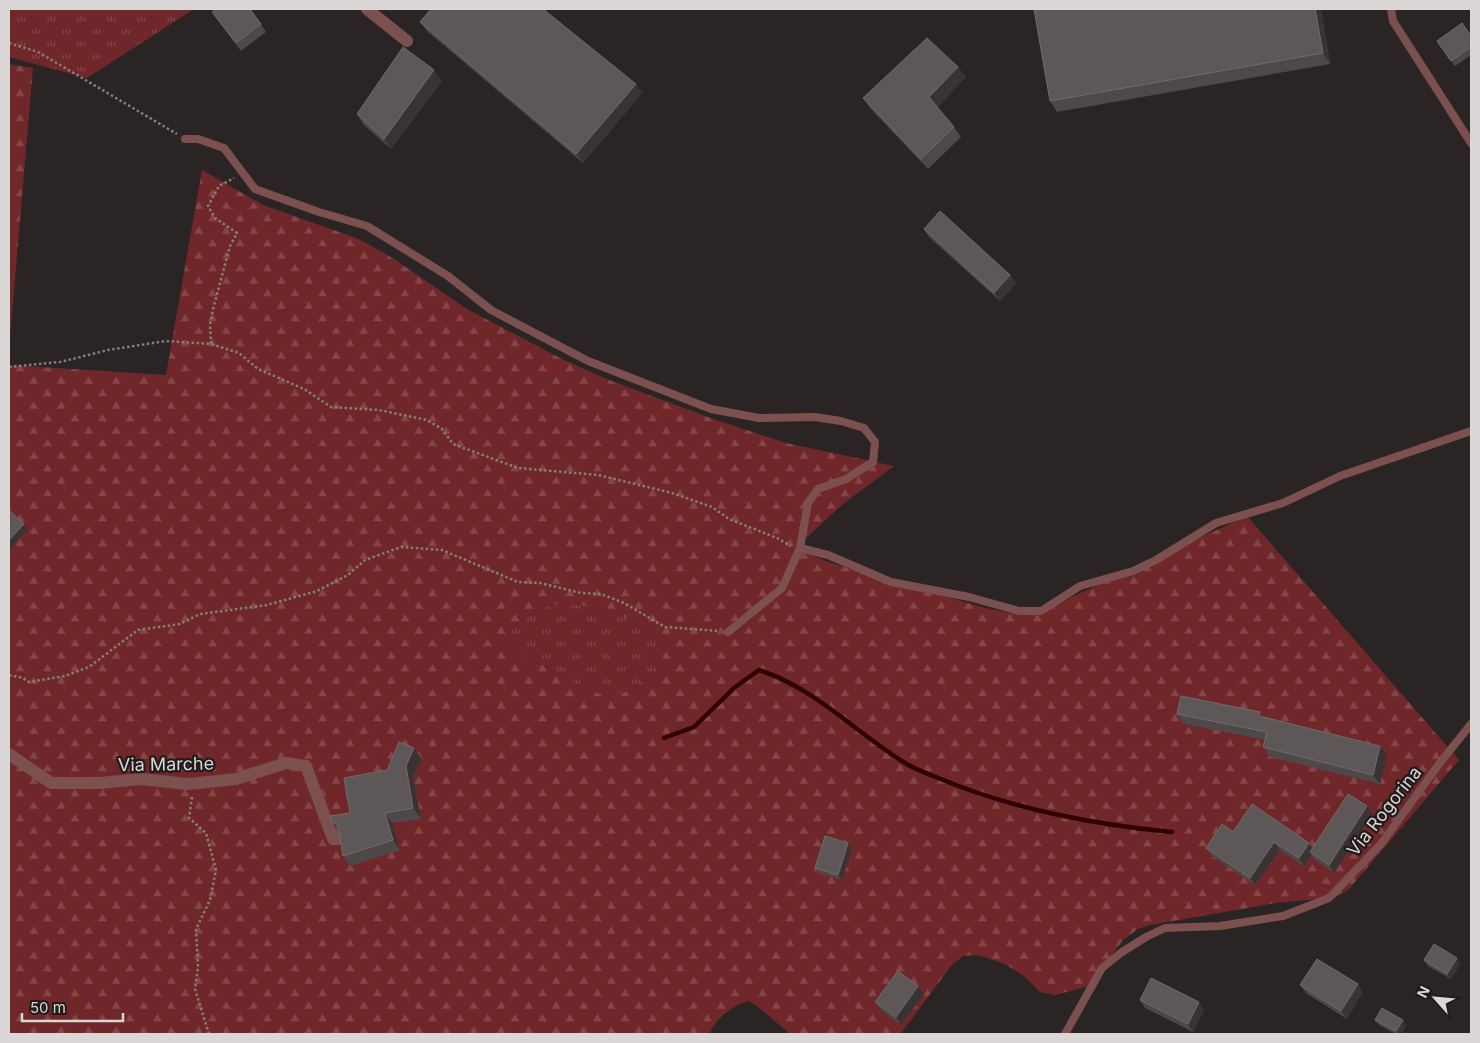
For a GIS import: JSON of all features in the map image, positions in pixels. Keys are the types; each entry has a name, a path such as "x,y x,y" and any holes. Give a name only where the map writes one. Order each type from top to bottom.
{"street":[{"path":"367,9 407,41"},
{"name":"Via Marche","path":"9,754 51,783 100,783 141,779 188,784 236,779 286,763 306,766 333,840 338,839"}],"lane":[{"path":"1391,9 1393,21 1471,143"},
{"path":"185,139 198,139 224,148 255,189 319,212 367,226 448,276 490,310 588,361 711,409 759,418 815,417 841,421 864,428 875,442 873,462 846,479 818,489 808,502 800,548 782,588 728,632"},
{"path":"800,548 828,555 891,582 969,597 1019,611 1041,611 1080,586 1133,571 1156,560 1216,524 1283,502 1340,476 1471,431"},
{"name":"Via Rogorina","path":"1065,1034 1102,968 1122,952 1146,937 1165,928 1220,926 1283,916 1329,898 1381,844 1439,764 1471,724"}],"path":[{"path":"9,43 38,52 185,139"},
{"path":"211,344 210,325 213,309 230,246 237,233 214,218 208,206 219,186 236,176"},
{"path":"9,367 60,362 108,350 166,341 211,344 239,353 258,369 304,389 331,407 379,410 427,420 442,429 453,444 518,468 598,475 672,493 712,507 729,518 777,538 788,545 800,548"},
{"path":"9,675 23,678 29,682 65,676 89,667 138,630 180,624 200,614 267,605 317,591 348,575 365,560 401,547 442,550 518,582 540,583 581,593 601,594 624,603 665,628 728,632"},
{"path":"188,784 192,795 189,818 206,833 216,870 210,900 196,929 198,967 195,989 209,1034"}],"green space":[{"path":"9,9 194,9 87,78 9,57"},
{"path":"9,64 33,68 9,349"},
{"path":"202,170 263,205 359,239 394,259 467,309 562,359 609,380 708,417 786,443 894,466 843,504 804,540 804,552 828,562 985,608 1011,613 1031,612 1048,608 1247,516 1459,760 1349,889 1337,896 1276,903 1150,925 1138,929 1123,940 1093,981 1086,987 1055,995 1040,992 1024,976 1005,964 978,955 963,956 951,966 899,1034 790,1034 757,1006 748,1001 725,1013 709,1034 9,1034 9,365 166,375","holes":["554,605 582,605 632,620 659,638 664,650 661,662 646,679 630,690 617,695 604,695 579,686 541,664 514,653 508,647 506,641 508,635 525,617 545,607"]},
{"path":"582,605 614,614 632,620 647,629 659,638 664,650 661,662 646,679 630,690 617,695 604,695 579,686 541,664 514,653 508,647 506,641 508,635 525,617 548,606"}],"building":[{"path":"217,9 250,9 261,24 236,43 212,12"},
{"path":"431,9 543,9 636,84 576,154 420,22"},
{"path":"1034,9 1315,9 1323,53 1050,101"},
{"path":"1462,23 1471,36 1471,47 1451,61 1437,41"},
{"path":"927,38 958,67 929,97 954,127 921,159 863,98"},
{"path":"403,47 434,70 384,139 357,114"},
{"path":"940,211 1010,275 994,293 924,229"},
{"path":"9,510 24,524 9,540"},
{"path":"1181,696 1260,712 1259,716 1380,746 1373,775 1263,747 1267,732 1177,714"},
{"path":"399,742 414,748 406,766 413,808 385,813 393,840 343,856 338,825 332,821 330,816 350,813 344,778 387,770"},
{"path":"1348,794 1367,806 1329,865 1310,852"},
{"path":"1252,804 1309,843 1299,858 1274,842 1250,878 1206,848 1222,824 1233,832"},
{"path":"825,836 848,843 838,875 815,868"},
{"path":"1434,944 1457,958 1447,974 1424,960"},
{"path":"1317,959 1358,984 1341,1011 1300,985"},
{"path":"898,971 918,986 896,1017 875,1002"},
{"path":"1151,978 1199,1002 1188,1024 1140,1000"},
{"path":"1382,1008 1403,1020 1396,1031 1375,1020"}],"waterway":[{"path":"664,738 694,727 734,688 759,670 779,678 817,699 887,751 920,771 992,798 1052,814 1113,825 1172,832"}]}
